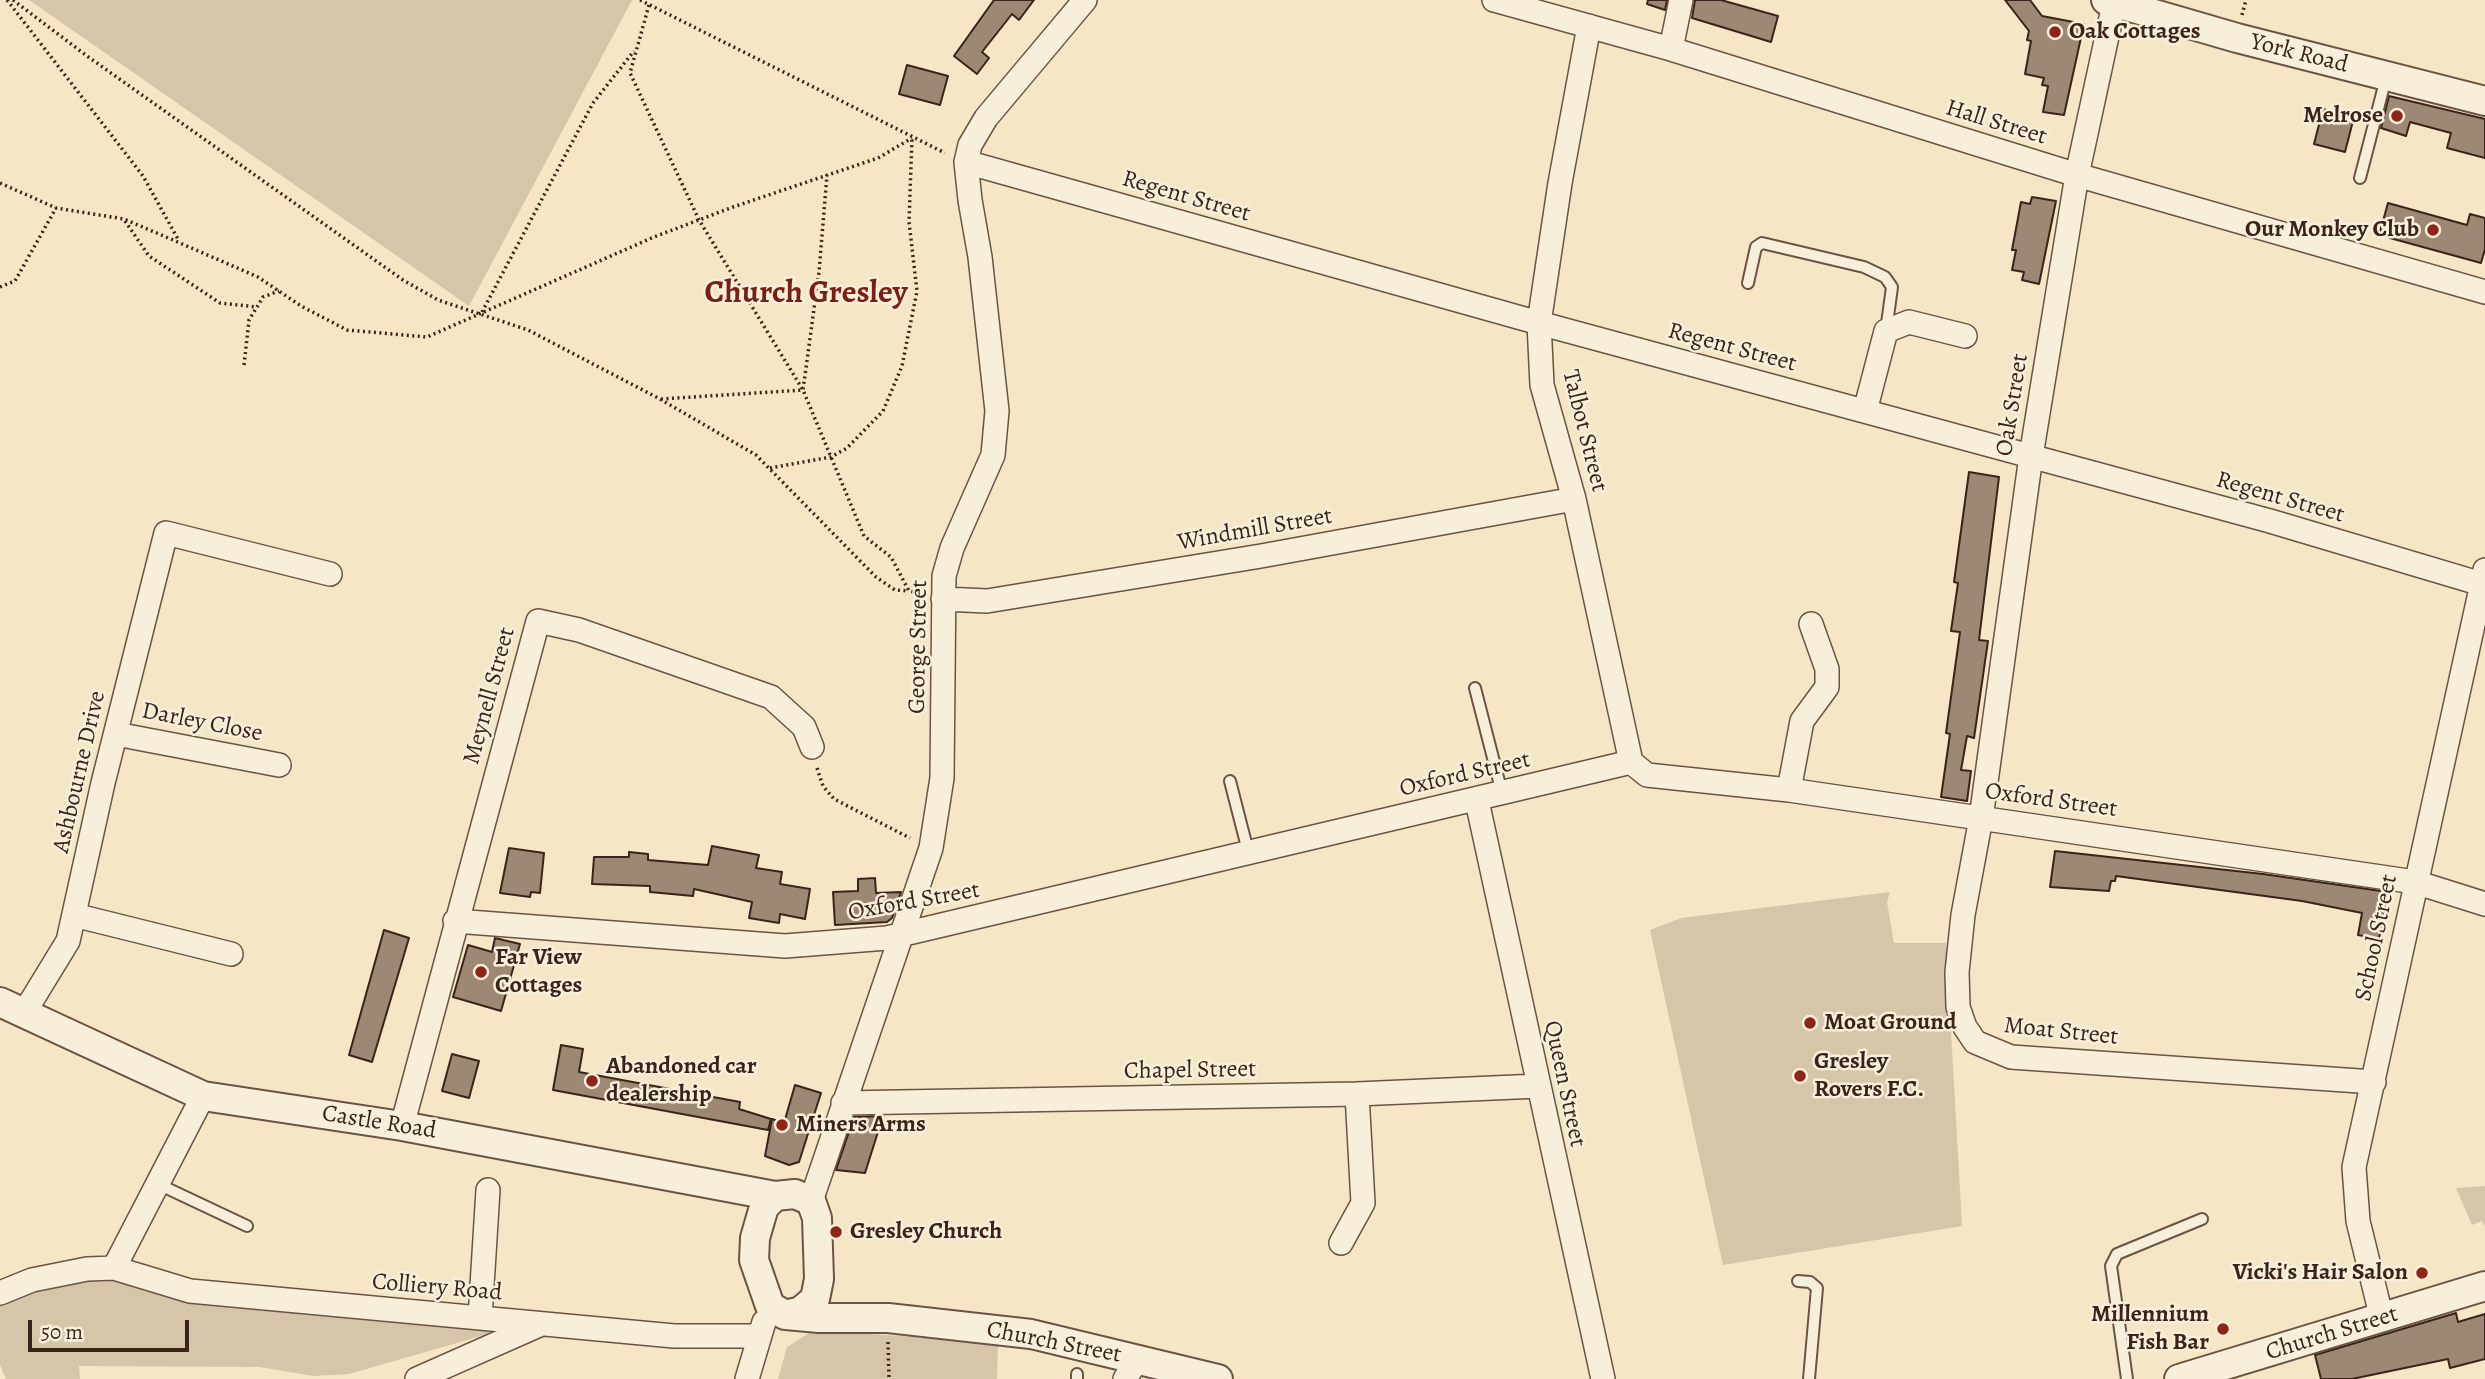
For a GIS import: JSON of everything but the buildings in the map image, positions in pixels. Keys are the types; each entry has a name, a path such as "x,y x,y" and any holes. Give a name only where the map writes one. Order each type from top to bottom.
{"street":[{"name":"George Street","path":"811,1201 931,848 942,778 944,576 952,548 993,455 998,411 966,162 970,145 980,125 1085,0"},
{"name":"Hall Street","path":"1493,0 1671,49 2077,175 2485,292"},
{"path":"1671,49 1681,0"},
{"name":"York Road","path":"2110,2 2485,101"},
{"name":"Oak Street","path":"1981,818 2031,456 2077,175 2110,2"},
{"name":"Talbot Street","path":"1589,26 1560,183 1539,323 1542,385 1574,499 1631,762"},
{"name":"Regent Street","path":"966,162 1539,323 2484,579"},
{"path":"1865,411 1886,331 1909,322 1965,336"},
{"name":"Windmill Street","path":"943,599 987,601 1261,556 1574,499"},
{"name":"Ashbourne Drive","path":"12,1008 68,941 166,533 330,574"},
{"name":"School Street","path":"2382,1319 2364,1255 2354,1194 2354,1167 2484,579"},
{"name":"Meynell Street","path":"402,1126 455,920 538,621 579,630 771,697 804,727 812,747"},
{"path":"1789,790 1802,721 1827,687 1827,669 1811,624"},
{"name":"Darley Close","path":"116,734 279,765"},
{"name":"Oxford Street","path":"455,920 785,946 903,935 1631,762 1647,775 1789,790 2415,882 2485,904"},
{"name":"Queen Street","path":"1477,800 1603,1379"},
{"name":"Moat Street","path":"1981,818 1963,915 1958,972 1958,1007 1965,1027 1975,1042 2011,1058 2374,1082"},
{"path":"74,915 231,954"},
{"name":"Castle Road","path":"12,1008 203,1096 402,1126 775,1196 795,1194 811,1201"},
{"name":"Chapel Street","path":"843,1103 1357,1094 1538,1086"},
{"path":"1341,1243 1363,1203 1357,1094"},
{"path":"0,1293 32,1280 87,1269 114,1268 203,1096"},
{"path":"480,1318 488,1190"},
{"path":"775,1196 764,1207 754,1249 760,1285 778,1310"},
{"path":"778,1310 801,1311 815,1299 819,1279 817,1218 811,1201"},
{"name":"Colliery Road","path":"114,1268 190,1291 674,1336 759,1336"},
{"path":"819,1279 826,1297 846,1318"},
{"name":"Church Street","path":"2179,1379 2485,1286"},
{"path":"747,1379 759,1336 778,1310"},
{"name":"Church Street","path":"778,1310 846,1318 888,1318 1031,1334 1131,1370 1218,1379"},
{"path":"417,1379 542,1324"}],"lane":[{"path":"2360,178 2387,76"},
{"path":"1748,284 1756,247 1762,243 1864,267 1885,277 1892,287 1886,331"},
{"path":"1475,688 1502,794"},
{"path":"1230,780 1248,851"},
{"path":"158,1184 247,1226"},
{"path":"2127,1379 2111,1266 2117,1254 2202,1219"},
{"path":"1798,1281 1810,1282 1817,1288 1809,1379"}],"path":[{"path":"7,0 143,176 180,243"},
{"path":"13,0 86,56 403,280 438,300 528,330 660,399 756,455 876,576 895,590 943,599"},
{"path":"640,0 912,138 966,162"},
{"path":"649,5 630,73 699,220 803,390 864,536 891,557 909,591"},
{"path":"481,314 593,103 637,48"},
{"path":"0,183 56,208 124,219 258,277 346,330 427,337 699,220 878,158 912,138"},
{"path":"770,468 831,457 847,447 883,411 902,366 917,291 909,222 912,138"},
{"path":"803,390 819,272 827,175"},
{"path":"1,286 15,281 56,208"},
{"path":"124,219 149,256 220,303 257,307"},
{"path":"244,365 249,320 263,297 279,292"},
{"path":"660,399 803,390"},
{"path":"812,747 823,786 834,799 931,848"},
{"path":"888,1318 889,1379"}],"shaded area":[{"path":"29,0 632,0 469,306"},
{"name":"Moat Ground","path":"1890,892 1887,902 1894,943 1946,943 1962,1226 1723,1265 1650,930 1681,918"},
{"path":"2485,1186 2485,1227 2482,1221 2472,1225 2456,1188"},
{"path":"113,1277 502,1330 349,1374 314,1376 259,1367 79,1366 80,1379 6,1379 0,1365 0,1306 58,1283"},
{"path":"814,1330 998,1343 997,1379 778,1379 787,1347"}],"place":[{"name":"Oak Cottages","path":"2055,32"},
{"name":"Melrose","path":"2397,116"},
{"name":"Our Monkey Club","path":"2433,230"},
{"name":"Far View Cottages","path":"481,972"},
{"name":"Moat Ground","path":"1810,1023"},
{"name":"Gresley Rovers F.C.","path":"1800,1076"},
{"name":"Abandoned car dealership","path":"592,1081"},
{"name":"Miners Arms","path":"782,1125"},
{"name":"Gresley Church","path":"836,1232"},
{"name":"Vicki's Hair Salon","path":"2422,1273"},
{"name":"Millennium Fish Bar","path":"2223,1329"}],"district":[{"name":"Church Gresley","path":"806,294"}]}
